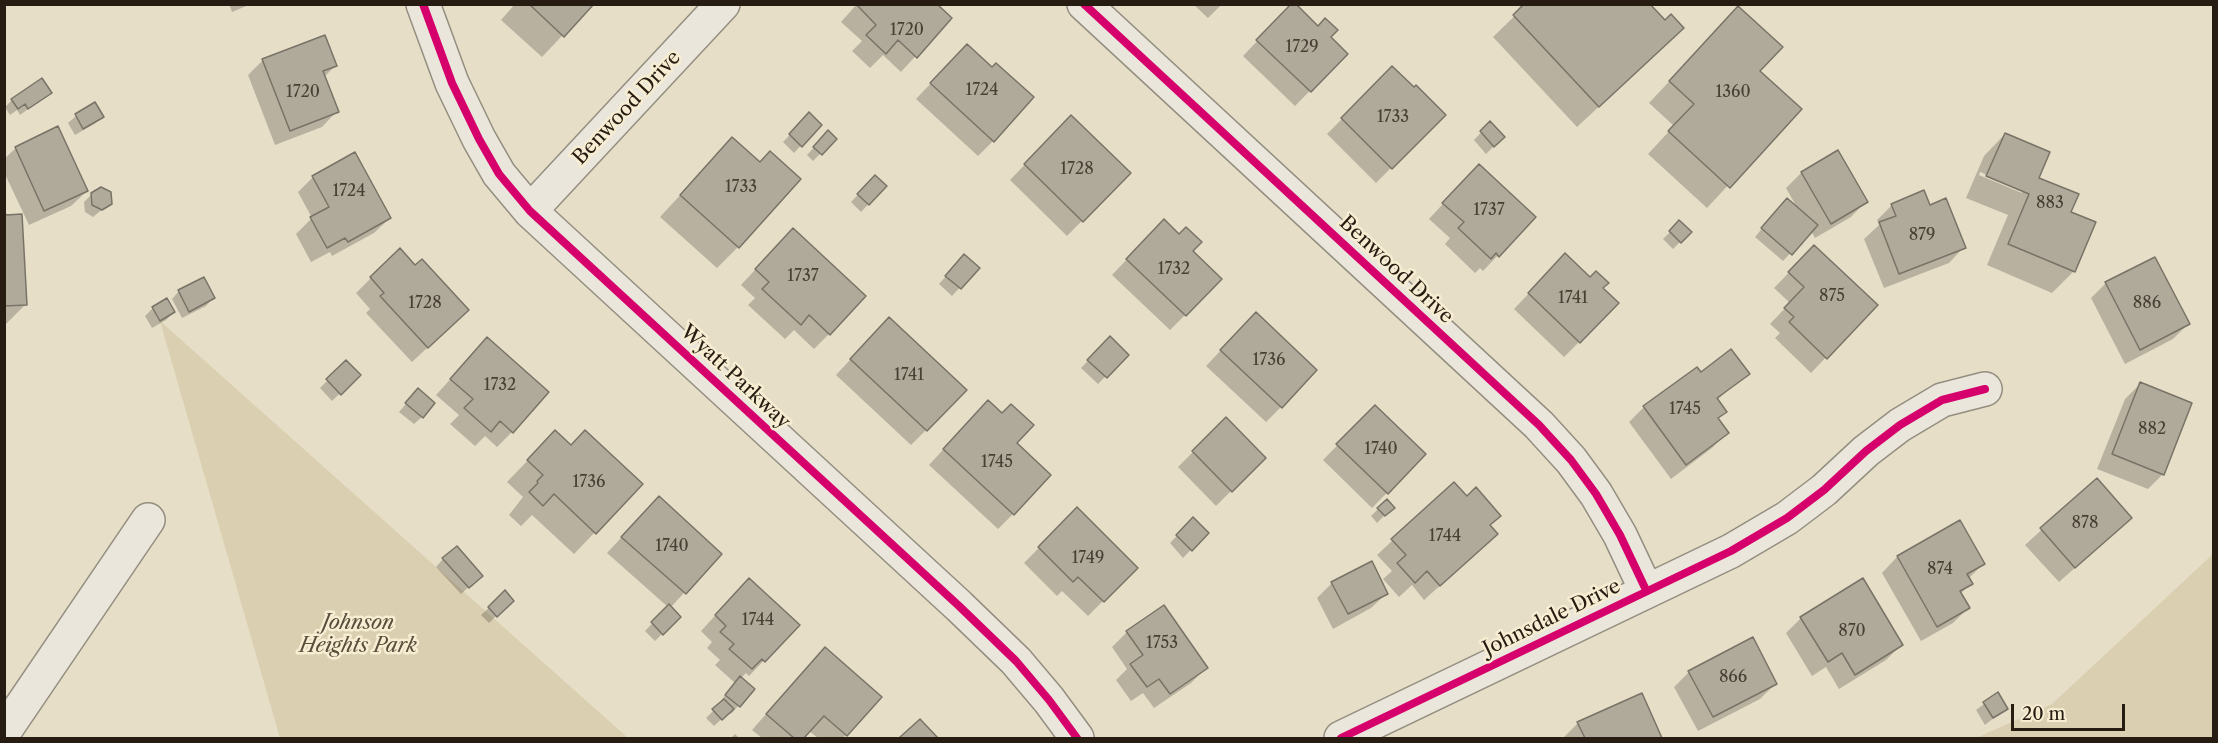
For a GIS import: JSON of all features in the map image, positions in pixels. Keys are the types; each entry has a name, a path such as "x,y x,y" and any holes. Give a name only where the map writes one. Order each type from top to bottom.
{"street":[{"name":"Wyatt Parkway","path":"423,4 452,83 479,139 499,174 530,211 1000,645 1049,700 1077,738"},
{"name":"Benwood Drive","path":"530,211 723,4"},
{"name":"Benwood Drive","path":"1084,4 1539,425 1572,460 1596,494 1620,535 1646,590"},
{"name":"Johnsdale Drive","path":"1341,738 1731,551 1786,518 1824,490 1866,451 1900,425 1941,400 1985,389"},
{"path":"4,732 148,520"}],"green space":[{"name":"Johnson Heights Park","path":"160,321 628,738 280,738"},
{"path":"2213,554 2213,738 1976,738 2052,704"}],"building":[{"path":"529,4 594,4 564,37"},
{"path":"856,4 937,4 952,18 917,58 898,40 886,54 866,35 876,25"},
{"path":"1291,4 1296,4 1318,26 1325,18 1338,30 1331,37 1348,54 1311,92 1256,40"},
{"path":"1524,4 1650,4 1665,20 1671,14 1684,28 1599,107 1513,15"},
{"path":"1738,6 1783,47 1760,71 1802,109 1730,188 1668,131 1694,104 1669,81"},
{"path":"325,35 337,66 323,71 339,112 290,131 262,59"},
{"path":"967,44 992,67 996,63 1034,97 994,142 930,83"},
{"path":"1392,66 1414,87 1416,85 1446,115 1392,169 1341,118"},
{"path":"42,78 52,93 28,109 25,104 18,109 11,99"},
{"path":"95,102 104,117 83,129 75,114"},
{"path":"809,112 822,125 802,147 789,134"},
{"path":"1071,115 1131,173 1083,222 1024,164"},
{"path":"1490,121 1505,137 1494,147 1480,131"},
{"path":"58,126 88,191 44,211 15,147"},
{"path":"828,130 837,139 822,155 813,147"},
{"path":"2005,133 2050,152 2039,178 2079,194 2071,212 2096,222 2075,272 2008,244 2029,194 1986,176"},
{"path":"732,137 760,162 770,151 801,179 739,248 680,195"},
{"path":"1838,150 1868,202 1831,224 1801,172"},
{"path":"355,152 391,218 348,242 345,238 327,248 310,217 329,207 312,176"},
{"path":"1479,164 1536,217 1499,257 1496,253 1491,259 1458,228 1464,222 1442,203"},
{"path":"875,175 887,186 869,205 857,194"},
{"path":"101,187 111,192 112,204 102,210 92,205 91,193"},
{"path":"1924,190 1930,205 1946,198 1966,248 1899,274 1879,222 1896,216 1891,204"},
{"path":"1787,198 1818,225 1792,255 1761,228"},
{"path":"4,209 6,215 22,214 27,305 4,306"},
{"path":"1164,219 1179,234 1186,227 1202,242 1193,251 1222,279 1186,316 1126,259"},
{"path":"1679,220 1692,232 1681,243 1669,231"},
{"path":"793,228 866,296 830,335 809,315 801,325 762,289 769,282 755,269"},
{"path":"1814,245 1878,305 1827,359 1789,322 1794,317 1784,308 1804,287 1788,272"},
{"path":"400,248 415,265 422,259 469,310 428,348 380,296 384,293 370,277"},
{"path":"1565,253 1590,277 1596,271 1609,283 1603,288 1619,303 1580,343 1528,293"},
{"path":"964,254 980,268 961,289 945,276"},
{"path":"2155,257 2190,324 2140,350 2105,282"},
{"path":"204,277 215,298 189,312 178,290"},
{"path":"167,298 175,312 160,321 152,307"},
{"path":"1256,312 1317,370 1282,408 1220,350"},
{"path":"889,317 967,390 927,431 850,359"},
{"path":"1110,336 1129,355 1107,378 1087,360"},
{"path":"487,337 549,392 513,433 500,421 491,432 464,408 473,399 450,379"},
{"path":"1731,349 1750,374 1717,398 1727,412 1718,418 1729,433 1686,465 1643,406 1697,367 1701,372"},
{"path":"346,360 361,375 341,395 326,379"},
{"path":"2140,382 2192,403 2164,475 2112,454"},
{"path":"418,388 435,403 423,418 405,403"},
{"path":"988,400 1002,413 1011,404 1034,425 1017,443 1051,475 1014,515 943,449"},
{"path":"1375,405 1426,454 1388,494 1336,444"},
{"path":"1226,417 1266,458 1232,492 1192,451"},
{"path":"555,430 571,445 585,430 643,484 596,534 554,494 543,506 529,492 543,475 527,460"},
{"path":"2097,478 2132,518 2075,568 2040,528"},
{"path":"1454,482 1467,496 1476,487 1501,516 1490,525 1498,534 1440,586 1427,571 1415,583 1397,563 1406,555 1391,539"},
{"path":"659,496 722,554 686,594 621,537"},
{"path":"1387,499 1395,508 1385,516 1377,508"},
{"path":"1077,507 1138,568 1104,602 1078,577 1073,582 1038,547"},
{"path":"1193,517 1209,533 1192,551 1176,535"},
{"path":"1960,520 1985,564 1967,574 1973,584 1960,591 1970,608 1937,627 1897,556"},
{"path":"457,546 483,576 469,588 442,558"},
{"path":"1372,561 1388,594 1348,614 1331,582"},
{"path":"749,578 800,625 765,662 762,659 752,669 729,649 734,644 720,632 726,626 715,615"},
{"path":"1863,578 1903,645 1855,675 1842,653 1828,662 1800,617"},
{"path":"505,590 514,601 497,617 488,607"},
{"path":"669,604 681,617 663,635 651,622"},
{"path":"1164,605 1208,668 1170,694 1159,679 1147,687 1130,664 1143,655 1126,631"},
{"path":"1753,637 1777,684 1713,717 1688,671"},
{"path":"825,647 882,697 847,736 824,716 804,738 794,738 766,714"},
{"path":"740,676 755,689 740,707 725,695"},
{"path":"1998,692 2008,709 1993,718 1983,702"},
{"path":"1642,693 1662,738 1585,738 1577,722"},
{"path":"724,699 734,709 722,720 712,709"},
{"path":"920,719 938,738 899,738"}],"cycle path":[{"path":"423,4 452,83 479,139 499,174 530,211 959,606 1016,661 1077,738"},
{"path":"1084,4 1539,425 1571,460 1596,494 1620,535 1646,590"},
{"path":"1341,738 1731,551 1787,518 1824,490 1866,451 1900,425 1942,400 1985,389"}]}
